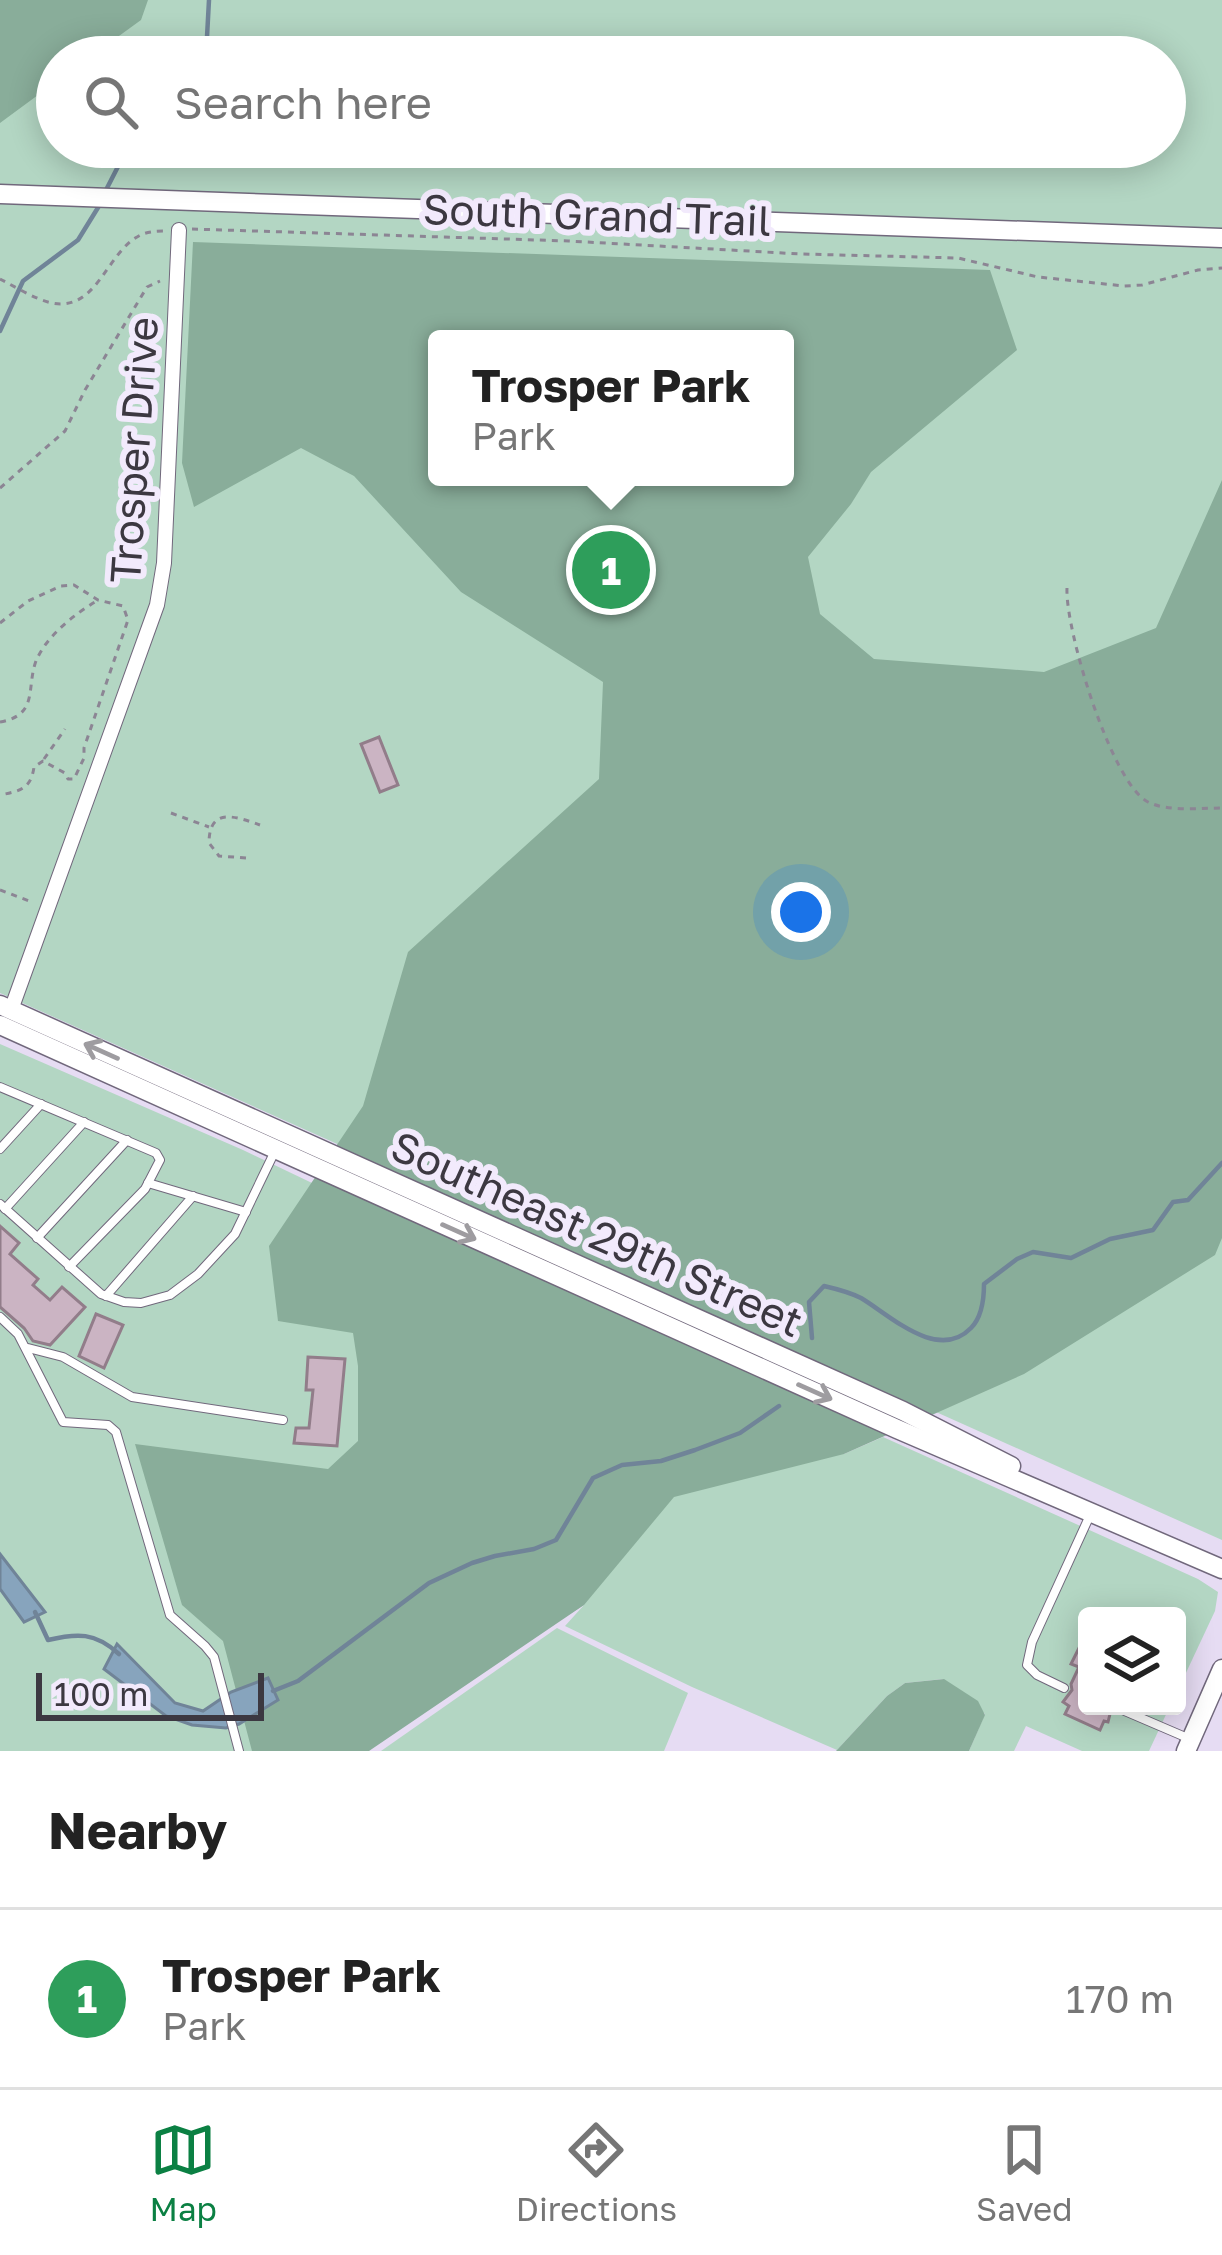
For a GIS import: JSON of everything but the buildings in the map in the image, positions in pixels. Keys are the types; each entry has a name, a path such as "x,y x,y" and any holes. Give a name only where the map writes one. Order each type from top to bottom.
{"main road":[{"path":"0,194 1222,238"},
{"name":"Southeast 29th Street","path":"3,1021 903,1411 1222,1569"},
{"name":"Southeast 29th Street","path":"280,1142 897,1429 1159,1540"},
{"path":"1188,1745 1222,1669"}],"street":[{"name":"Trosper Drive","path":"3,1021 49,908 158,604 164,563 179,230"}],"lane":[{"path":"0,1087 156,1153 160,1160 148,1184 69,1268"},
{"path":"0,1149 41,1104"},
{"path":"84,1122 3,1207 69,1268 106,1296 124,1302 170,1295 198,1274 235,1234 280,1142"},
{"path":"37,1238 127,1140"},
{"path":"148,1184 246,1212"},
{"path":"106,1296 194,1196"},
{"path":"0,1318 18,1334 63,1423 107,1425 116,1432 170,1616 214,1657 238,1751"},
{"path":"26,1348 63,1357 132,1397 283,1420"},
{"path":"1064,1688 1027,1665 1032,1642 1092,1512"},
{"path":"1131,1715 1188,1745"}],"path":[{"name":"South Grand Trail","path":"1,279 53,303 73,301 93,289 136,237 179,230 958,259 1038,277 1124,286 1222,268"},
{"path":"0,488 65,431 147,287 178,272"},
{"path":"0,623 28,601 74,585 98,600 123,606 128,620 74,779 43,761"},
{"path":"1067,588 1066,608 1076,650 1102,729 1136,792 1149,802 1222,808"},
{"path":"0,722 10,720 28,704 36,662 66,622 98,600"},
{"path":"0,795 30,784 34,766 43,761 65,729"},
{"path":"84,748 90,743"},
{"path":"171,813 211,827"},
{"path":"246,858 219,856 209,843 211,827 228,816 260,825"},
{"path":"0,890 49,908"}],"green space":[{"path":"0,0 1222,0 1222,1540 0,993"},
{"path":"0,0 148,0 141,20 119,36 36,36 36,96 0,123"},
{"path":"193,242 990,270 1017,350 871,472 808,557 820,614 874,659 1044,672 1156,628 1222,480 1222,1238 1215,1255 1024,1374 844,1454 674,1497 584,1605 369,1751 252,1751 223,1641 182,1605 135,1444 328,1469 358,1441 353,1333 278,1321 269,1246 363,1106 408,952 599,779 603,682 461,592 354,476 301,448 194,507 182,463"},
{"path":"0,1044 243,1150 446,1247 844,1454 883,1437 1218,1592 1215,1611 1186,1673 1186,1607 1078,1607 1078,1715 1166,1715 1149,1751 1082,1751 1026,1726 1014,1751 969,1751 985,1714 943,1679 905,1683 837,1750 565,1626 584,1605 349,1751 0,1751"},
{"path":"557,1628 688,1693 664,1751 381,1751"},
{"path":"944,1679 978,1701 985,1715 969,1751 836,1751 905,1683"}],"water":[{"path":"0,1554 45,1612 24,1622 0,1589"},
{"path":"117,1644 175,1703 203,1711 231,1692 268,1678 278,1700 226,1728 192,1725 166,1716 104,1669"}],"waterway":[{"path":"207,36 209,0"},
{"path":"106,190 117,168"},
{"path":"0,331 23,281 78,240 99,206"},
{"path":"812,1338 809,1302 824,1286 861,1298 930,1338 958,1337 978,1319 984,1284 1017,1259 1033,1252 1071,1258 1110,1239 1153,1230 1173,1202 1188,1200 1222,1163"},
{"path":"273,1691 298,1681 429,1583 472,1563 556,1540 593,1478 622,1465 661,1461 740,1433 779,1406"},
{"path":"35,1612 48,1640 85,1636 119,1654"}],"place":[{"name":"Trosper Park","path":"611,570"}]}
